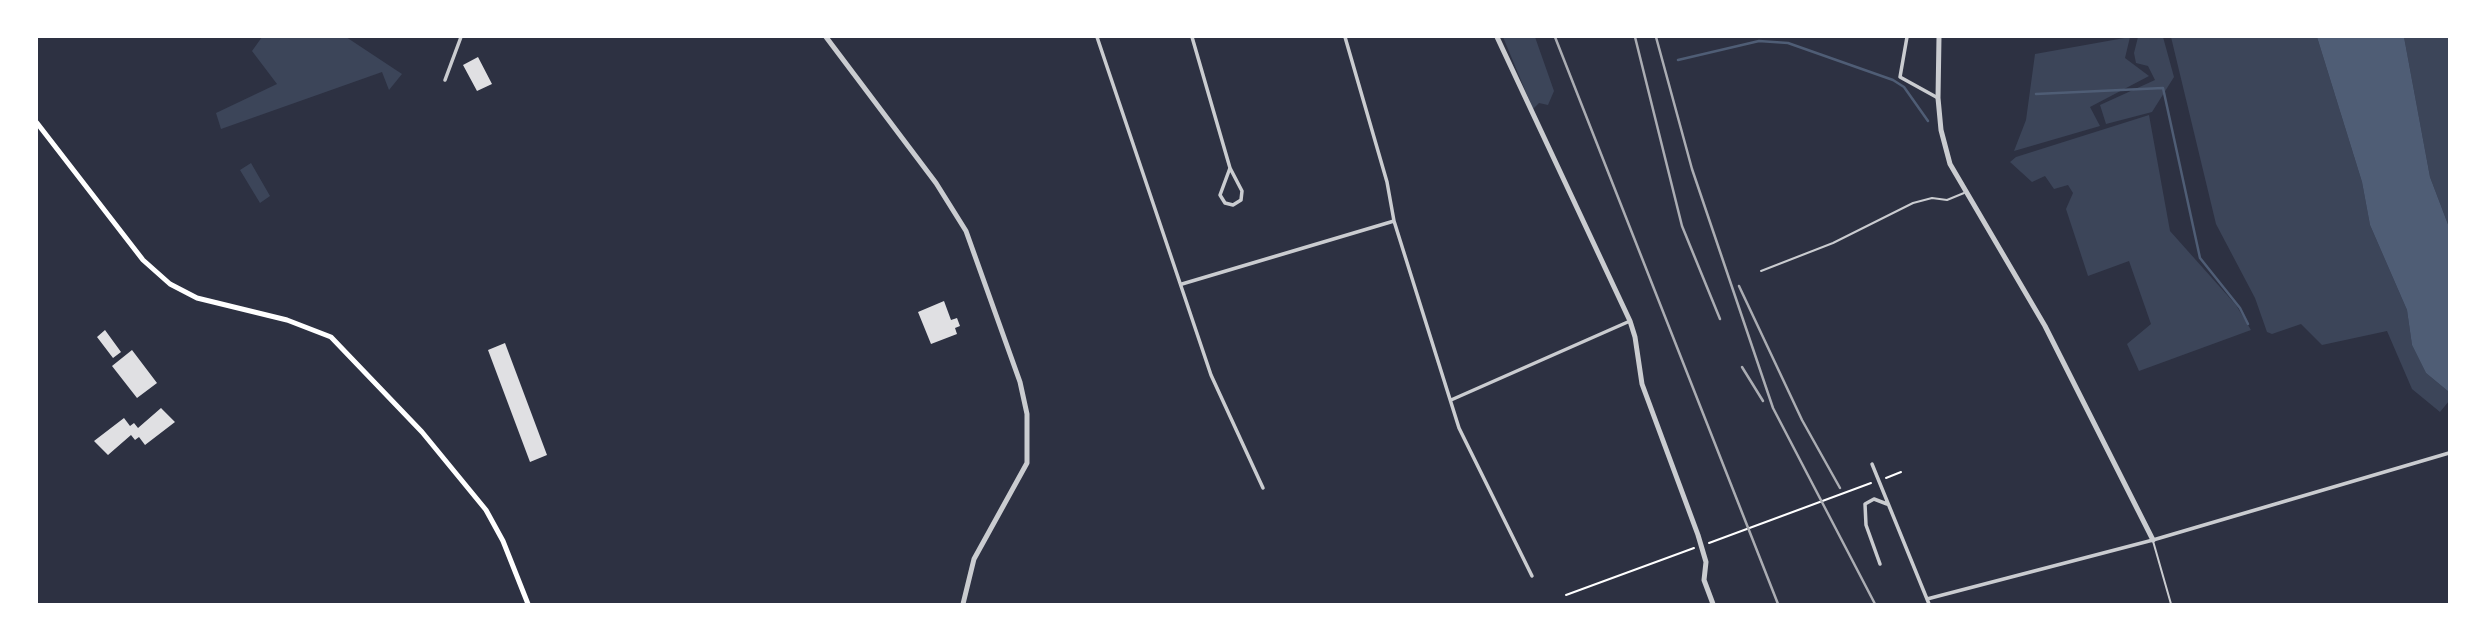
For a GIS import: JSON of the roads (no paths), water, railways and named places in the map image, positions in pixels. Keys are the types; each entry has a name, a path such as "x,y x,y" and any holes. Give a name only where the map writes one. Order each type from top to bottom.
{"main road":[{"path":"37,124 143,260 170,284 197,298 287,320 331,337 422,432 486,509 503,541 528,604"}],"street":[{"path":"445,80 461,37"},
{"path":"826,37 936,183 967,231 1020,382 1027,414 1027,463 974,559 963,604"},
{"path":"1097,37 1211,375 1263,488"},
{"path":"1192,37 1230,167 1242,191 1241,200 1233,205 1224,202 1220,195 1230,167"},
{"path":"1345,37 1387,182 1394,221 1460,428 1532,576"},
{"path":"1497,37 1630,321 1642,384 1698,535 1706,562 1704,580 1713,604"},
{"path":"1907,37 1900,77 1938,98"},
{"path":"1939,37 1938,98 1941,130 1950,164 1964,193 2045,326 2153,540"},
{"path":"1182,284 1394,221"},
{"path":"1451,400 1630,321"},
{"path":"1927,598 2153,540 2449,453"},
{"path":"1872,464 1928,604"},
{"path":"1880,564 1866,524 1865,504 1874,499 1889,505"}],"lane":[{"path":"1760,271 1833,243 1913,203 1932,198 1947,200 1964,193"},
{"path":"2153,540 2171,604"}],"waterway":[{"path":"1678,60 1759,41 1788,43 1893,80 1904,87 1928,121"},
{"path":"2036,94 2163,88 2200,258 2240,308 2248,324"}],"railway":[{"path":"1555,37 1778,604"},
{"path":"1635,37 1682,226 1720,319"},
{"path":"1656,37 1692,169 1773,408 1875,604"},
{"path":"1739,286 1802,420 1840,488"},
{"path":"1742,367 1763,401"}]}
